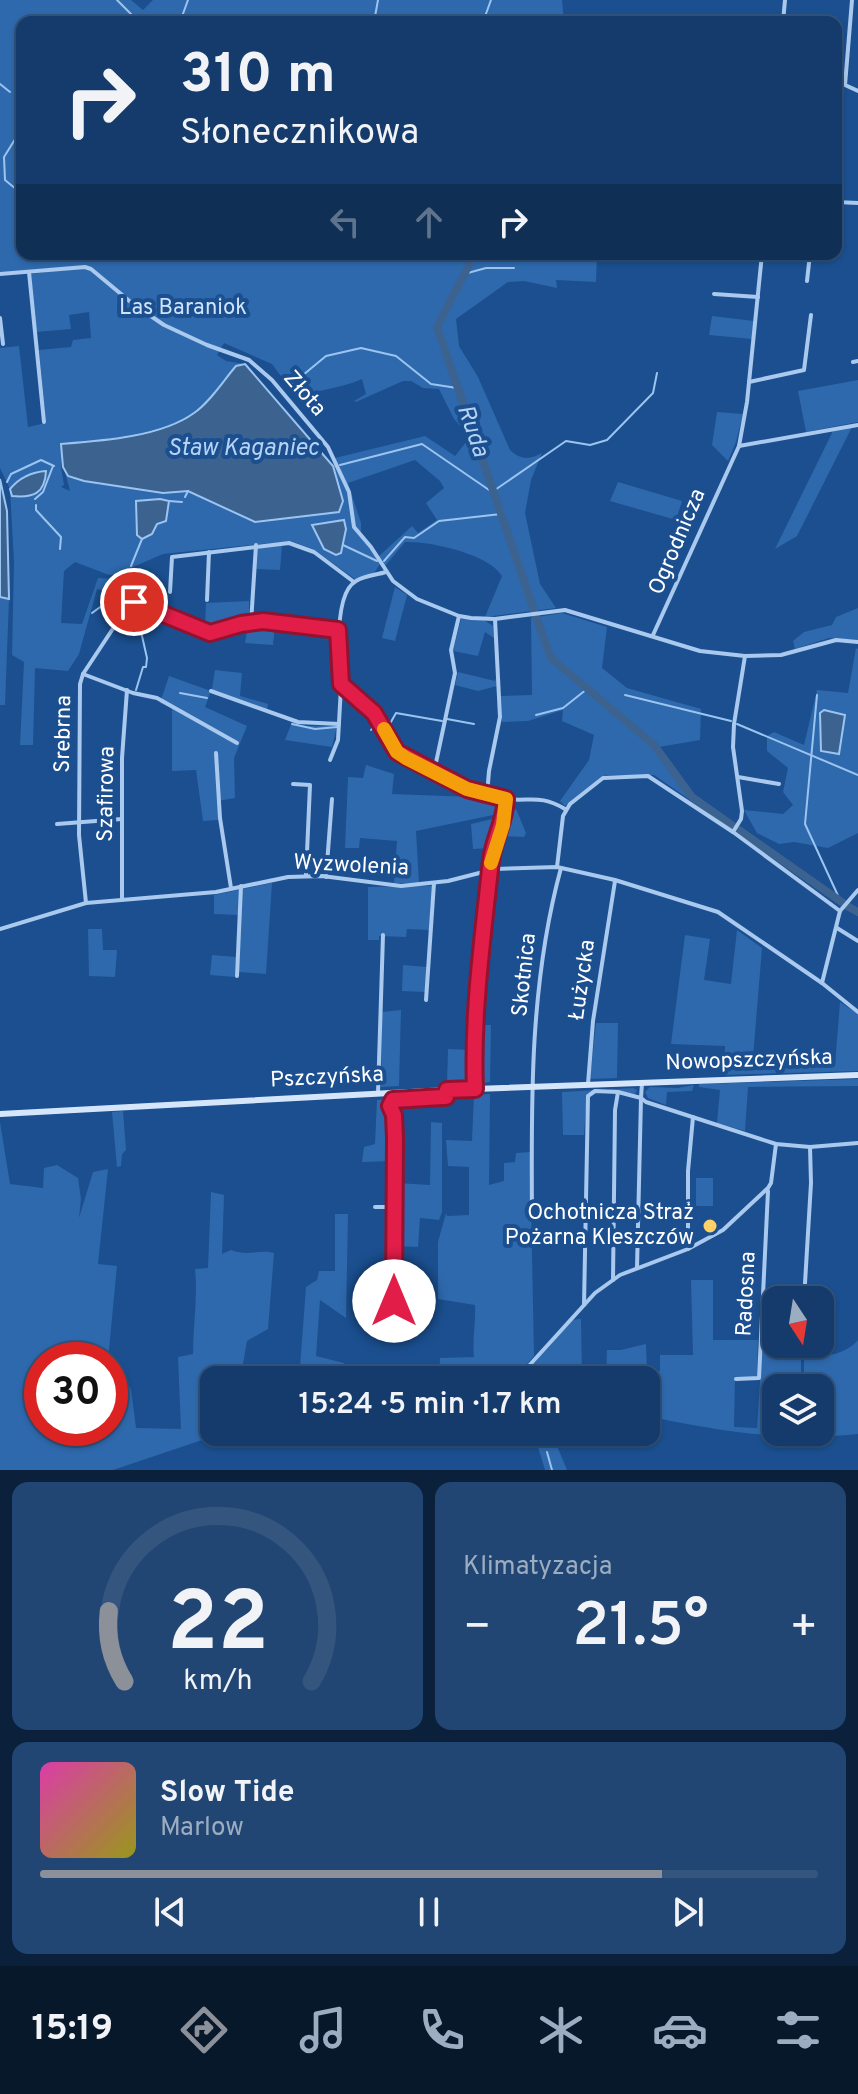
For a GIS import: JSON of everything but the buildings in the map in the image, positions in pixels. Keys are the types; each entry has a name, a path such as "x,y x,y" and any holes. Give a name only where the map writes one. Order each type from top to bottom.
{"main road":[{"name":"Nowopszczyńska","path":"642,1083 858,1075"},
{"name":"Pszczyńska","path":"0,1114 378,1093 642,1083"}],"street":[{"path":"852,0 845,85 858,91"},
{"name":"Ogrodnicza","path":"653,635 739,446 761,260"},
{"path":"807,281 809,260"},
{"name":"Złota","path":"0,274 91,269 164,325 249,360 272,380 328,447 349,492 354,527 378,556 386,572 409,595 459,616 495,619 565,610 653,635"},
{"path":"29,272 44,422"},
{"path":"714,294 758,297"},
{"path":"749,382 804,370 811,315"},
{"path":"0,318 3,344"},
{"path":"739,446 858,425"},
{"path":"170,592 172,557 289,543 314,552 354,582"},
{"path":"251,623 256,545"},
{"path":"207,600 209,552"},
{"path":"330,760 338,740 341,684 338,630 348,589 354,582 386,572"},
{"name":"Srebrna","path":"86,903 79,823 80,684 123,608 134,602 210,633 263,621 338,630"},
{"path":"434,772 455,673 451,650 459,616"},
{"path":"487,795 500,717 495,619"},
{"path":"653,635 700,651 766,657 836,640 858,642"},
{"path":"733,832 742,811 733,747 745,656"},
{"path":"83,674 166,702 237,743"},
{"path":"341,684 374,713 397,752 467,789 506,799 551,800 565,809 603,778 648,776 733,832 840,911"},
{"name":"Szafirowa","path":"122,899 122,758 127,690"},
{"path":"211,691 298,722 339,724"},
{"path":"216,753 220,818 231,888"},
{"path":"737,777 779,784"},
{"path":"293,784 310,785 306,875"},
{"path":"326,877 332,799"},
{"path":"475,1089 476,1000 491,858 505,813 506,799"},
{"name":"Skotnica","path":"532,1215 536,1012 542,948 559,867 565,809"},
{"path":"57,824 122,819"},
{"name":"Wyzwolenia","path":"0,929 86,903 186,895 306,875 401,886 434,883 491,870 559,867 615,880 718,912 822,983 858,1012"},
{"name":"Łużycka","path":"588,1084 597,995 615,880"},
{"path":"426,1000 434,883"},
{"path":"237,976 241,886"},
{"path":"822,983 840,911 858,890"},
{"path":"837,928 858,941"},
{"path":"378,1093 383,935"},
{"path":"637,1268 642,1083"},
{"path":"393,1332 394,1115 390,1106 393,1100 446,1097 447,1090"},
{"path":"584,1305 588,1096 591,1092 618,1092 641,1098 776,1144 810,1147 858,1143"},
{"path":"613,1280 615,1110 618,1092"},
{"path":"688,1249 688,1171 693,1117"},
{"path":"529,1366 584,1305 613,1280 688,1249 723,1230 768,1188 776,1144"},
{"path":"805,1286 811,1196 810,1147"},
{"name":"Radosna","path":"736,1379 759,1378 768,1188"},
{"path":"375,1207 394,1207"}],"green space":[{"name":"Las Baraniok","path":"0,0 131,0 143,10 153,0 562,0 563,16 16,16 16,260 597,260 596,282 556,280 557,288 524,281 508,282 456,319 459,346 478,377 510,450 525,458 542,453 531,480 525,513 540,584 556,608 485,617 502,576 485,561 443,547 405,542 385,566 379,556 412,526 418,533 437,520 426,503 444,488 415,460 348,483 361,523 361,534 380,564 374,573 355,579 313,549 291,541 163,554 109,575 75,562 64,571 61,623 82,624 98,578 135,577 134,600 97,589 79,654 68,671 35,668 33,745 20,745 24,662 12,655 14,562 10,489 0,468 0,348 19,346 28,427 46,423 39,350 71,347 73,340 91,338 89,312 69,315 71,329 36,332 31,274 48,272 48,268 0,274","holes":["224,343 272,364 298,399 362,379 366,394 356,402 403,381 411,381 423,388 439,389 454,419 470,437 455,456 425,436 335,458 333,466 339,512 256,522 188,491 163,493 84,481 68,476 64,468 70,491 61,487 64,485 62,444 148,433 180,421 200,408 236,366 245,364 226,361 217,355","168,501 152,534 136,502"]},
{"path":"712,316 754,321 752,339 709,335"},
{"path":"858,380 858,422 806,432 798,391"},
{"path":"717,412 743,414 728,461 712,445"},
{"path":"852,427 797,536 775,549 833,431"},
{"path":"618,482 682,501 676,520 610,501"},
{"path":"282,546 280,570 256,569 257,550 260,547"},
{"path":"395,587 407,595 395,641 382,638"},
{"path":"0,597 9,599 5,705 0,705"},
{"path":"249,601 249,616 245,622 212,630 205,628 206,603"},
{"path":"858,608 858,640 829,638 795,649 793,641 804,632 832,625 836,617"},
{"path":"562,613 607,627 602,668 627,688 701,709 700,740 659,747 688,789 732,829 654,775 605,775 565,806 560,801 589,760 594,735 562,721 563,710 528,721 502,722 501,696 532,695 531,618"},
{"path":"461,619 484,620 493,626 494,638 485,632 478,656 453,651"},
{"path":"248,625 275,625 273,645 245,643"},
{"path":"856,648 858,833 828,848 794,842 779,844 757,833 744,810 783,814 793,805 783,792 788,768 767,751 767,736 774,732 804,745 817,690 848,693"},
{"path":"215,670 242,673 240,696 268,704 267,709 212,689"},
{"path":"458,672 495,681 496,678 497,686 478,691 455,685"},
{"path":"169,676 211,691 205,707 247,726 234,758 235,798 218,801 218,820 203,821 196,770 172,771 172,708 160,703"},
{"path":"292,722 305,726 337,726 332,747 285,740"},
{"path":"366,765 394,774 392,794 472,797 473,794 503,802 498,814 416,831 419,883 394,883 397,841 360,838 359,848 345,848 348,777 363,778"},
{"path":"516,809 526,833 524,837 504,836 510,811"},
{"path":"501,817 491,848 473,849 471,824"},
{"path":"272,883 266,974 239,972 238,915 214,914 214,895"},
{"path":"432,886 429,930 407,929 406,937 379,936 379,940 368,940 368,887"},
{"path":"88,929 102,929 103,950 117,950 115,977 89,976"},
{"path":"737,930 762,948 752,1070 835,1065 840,1002 858,1014 858,1071 724,1075 725,1046 671,1044 685,935 710,939 704,980 731,984"},
{"path":"212,955 236,957 235,977 210,975"},
{"path":"403,965 427,967 425,992 402,991"},
{"path":"401,1010 399,1086 381,1087 382,1012"},
{"path":"596,1023 618,1023 617,1078 590,1079"},
{"path":"475,1025 491,1025 490,1082 476,1084"},
{"path":"448,1049 471,1050 472,1085 447,1084"},
{"path":"858,1079 858,1086 748,1087 745,1131 717,1123 720,1090 699,1087 699,1084"},
{"path":"694,1085 692,1091 667,1092 666,1105 648,1098 645,1092 650,1087"},
{"path":"633,1088 637,1090 635,1094 608,1089"},
{"path":"602,1090 587,1093 584,1135 563,1135 562,1092"},
{"path":"490,1094 489,1185 504,1181 504,1163 515,1162 516,1153 530,1152 534,1356 525,1366 440,1366 440,1358 474,1357 475,1305 438,1299 438,1242 446,1213 447,1216 469,1215 469,1167 448,1166 446,1140 472,1141 474,1095"},
{"path":"391,1098 385,1106 392,1115 393,1161 362,1162 364,1147 375,1144 377,1100"},
{"path":"123,1111 126,1150 122,1154 121,1166 117,1167 112,1112"},
{"path":"0,1122 10,1184 43,1188 44,1168 57,1165 78,1178 81,1199 79,1218 93,1172 108,1169 98,1264 117,1266 110,1342 24,1342 24,1446 128,1446 128,1384 136,1428 181,1429 178,1357 193,1354 195,1269 208,1268 211,1192 224,1195 222,1254 231,1250 274,1253 268,1329 247,1341 243,1364 273,1366 200,1366 200,1441 113,1470 0,1470"},
{"path":"431,1122 442,1123 442,1212 439,1220 420,1218 418,1247 397,1246 397,1183 430,1185"},
{"path":"696,1178 713,1178 713,1206 696,1206"},
{"path":"335,1214 348,1214 346,1318 320,1300 316,1356 344,1363 344,1366 300,1366 306,1287 317,1280 319,1271 335,1271"},
{"path":"691,1280 713,1280 713,1340 758,1340 757,1377 735,1377 734,1427 757,1428 762,1351 762,1358 801,1358 801,1374 762,1374 762,1435 660,1419 660,1355 693,1355"},
{"path":"581,1319 582,1366 532,1366 570,1320"},
{"path":"858,1340 858,1434 834,1436 834,1374 804,1374 804,1358 834,1358 834,1354"},
{"path":"646,1344 647,1366 606,1366 607,1350"},
{"path":"557,1446 567,1470 545,1470 538,1447"}],"water":[{"name":"Staw Kaganiec","path":"245,364 333,466 343,501 339,512 255,522 188,491 163,493 68,476 63,467 61,444 130,436 165,428 194,413 236,366"},
{"path":"46,471 43,485 36,493 12,496 10,489 18,481"},
{"path":"0,479 7,511 9,599 0,597"},
{"path":"136,501 169,501 166,521 157,524 152,534 142,539 137,535"},
{"path":"344,520 346,529 341,553 336,555 324,549 312,525"},
{"path":"824,710 845,715 839,754 821,751 820,713"}],"waterway":[{"path":"117,0 133,16"},
{"path":"182,16 188,0"},
{"path":"375,16 378,0"},
{"name":"Ruda","path":"485,16 491,0"},
{"path":"0,84 10,92"},
{"path":"16,138 4,157 5,180 16,189"},
{"name":"Ruda","path":"469,260 437,327 534,610"},
{"path":"464,274 486,268 514,268"},
{"path":"291,385 326,356 361,348 396,356 431,384 457,388"},
{"path":"340,465 422,444 492,492 566,441 590,445 607,440 653,393 657,373"},
{"path":"7,482 11,474 41,460 54,466"},
{"path":"35,499 43,492 53,466"},
{"path":"185,497 188,491"},
{"path":"169,501 182,502"},
{"path":"36,505 36,510 61,537 60,549"},
{"path":"384,561 405,537 414,538 439,521 501,514"},
{"path":"131,566 142,539"},
{"path":"343,545 377,561"},
{"path":"92,613 103,605 116,580 131,572"},
{"path":"131,573 137,575 135,599"},
{"path":"135,605 147,658 136,690"},
{"name":"Ruda","path":"536,617 551,658 654,745 692,797 733,826"},
{"path":"536,715 563,708 587,689"},
{"path":"180,693 207,698"},
{"path":"625,695 731,721"},
{"path":"817,695 805,824 840,900"},
{"path":"387,729 396,713 442,721"},
{"path":"447,719 474,724"},
{"path":"371,730 377,722"},
{"path":"292,724 315,729 337,727"},
{"path":"737,724 858,775"},
{"name":"Ruda","path":"739,830 843,903"},
{"name":"Ruda","path":"847,906 858,912"},
{"path":"547,1452 552,1470"}],"slow traffic":[{"path":"384,729 397,752 406,758 467,789 506,799 503,825 491,863"}],"place":[{"name":"Ochotnicza Straż Pożarna Kleszczów","path":"710,1226"}],"route":[{"path":"134,602 210,633 263,621 338,630 341,684 374,713 397,752 467,789 506,799 503,825 491,858 479,957 474,1029 475,1089 447,1090 446,1097 393,1100 390,1106 394,1115 395,1138 394,1301"}]}
